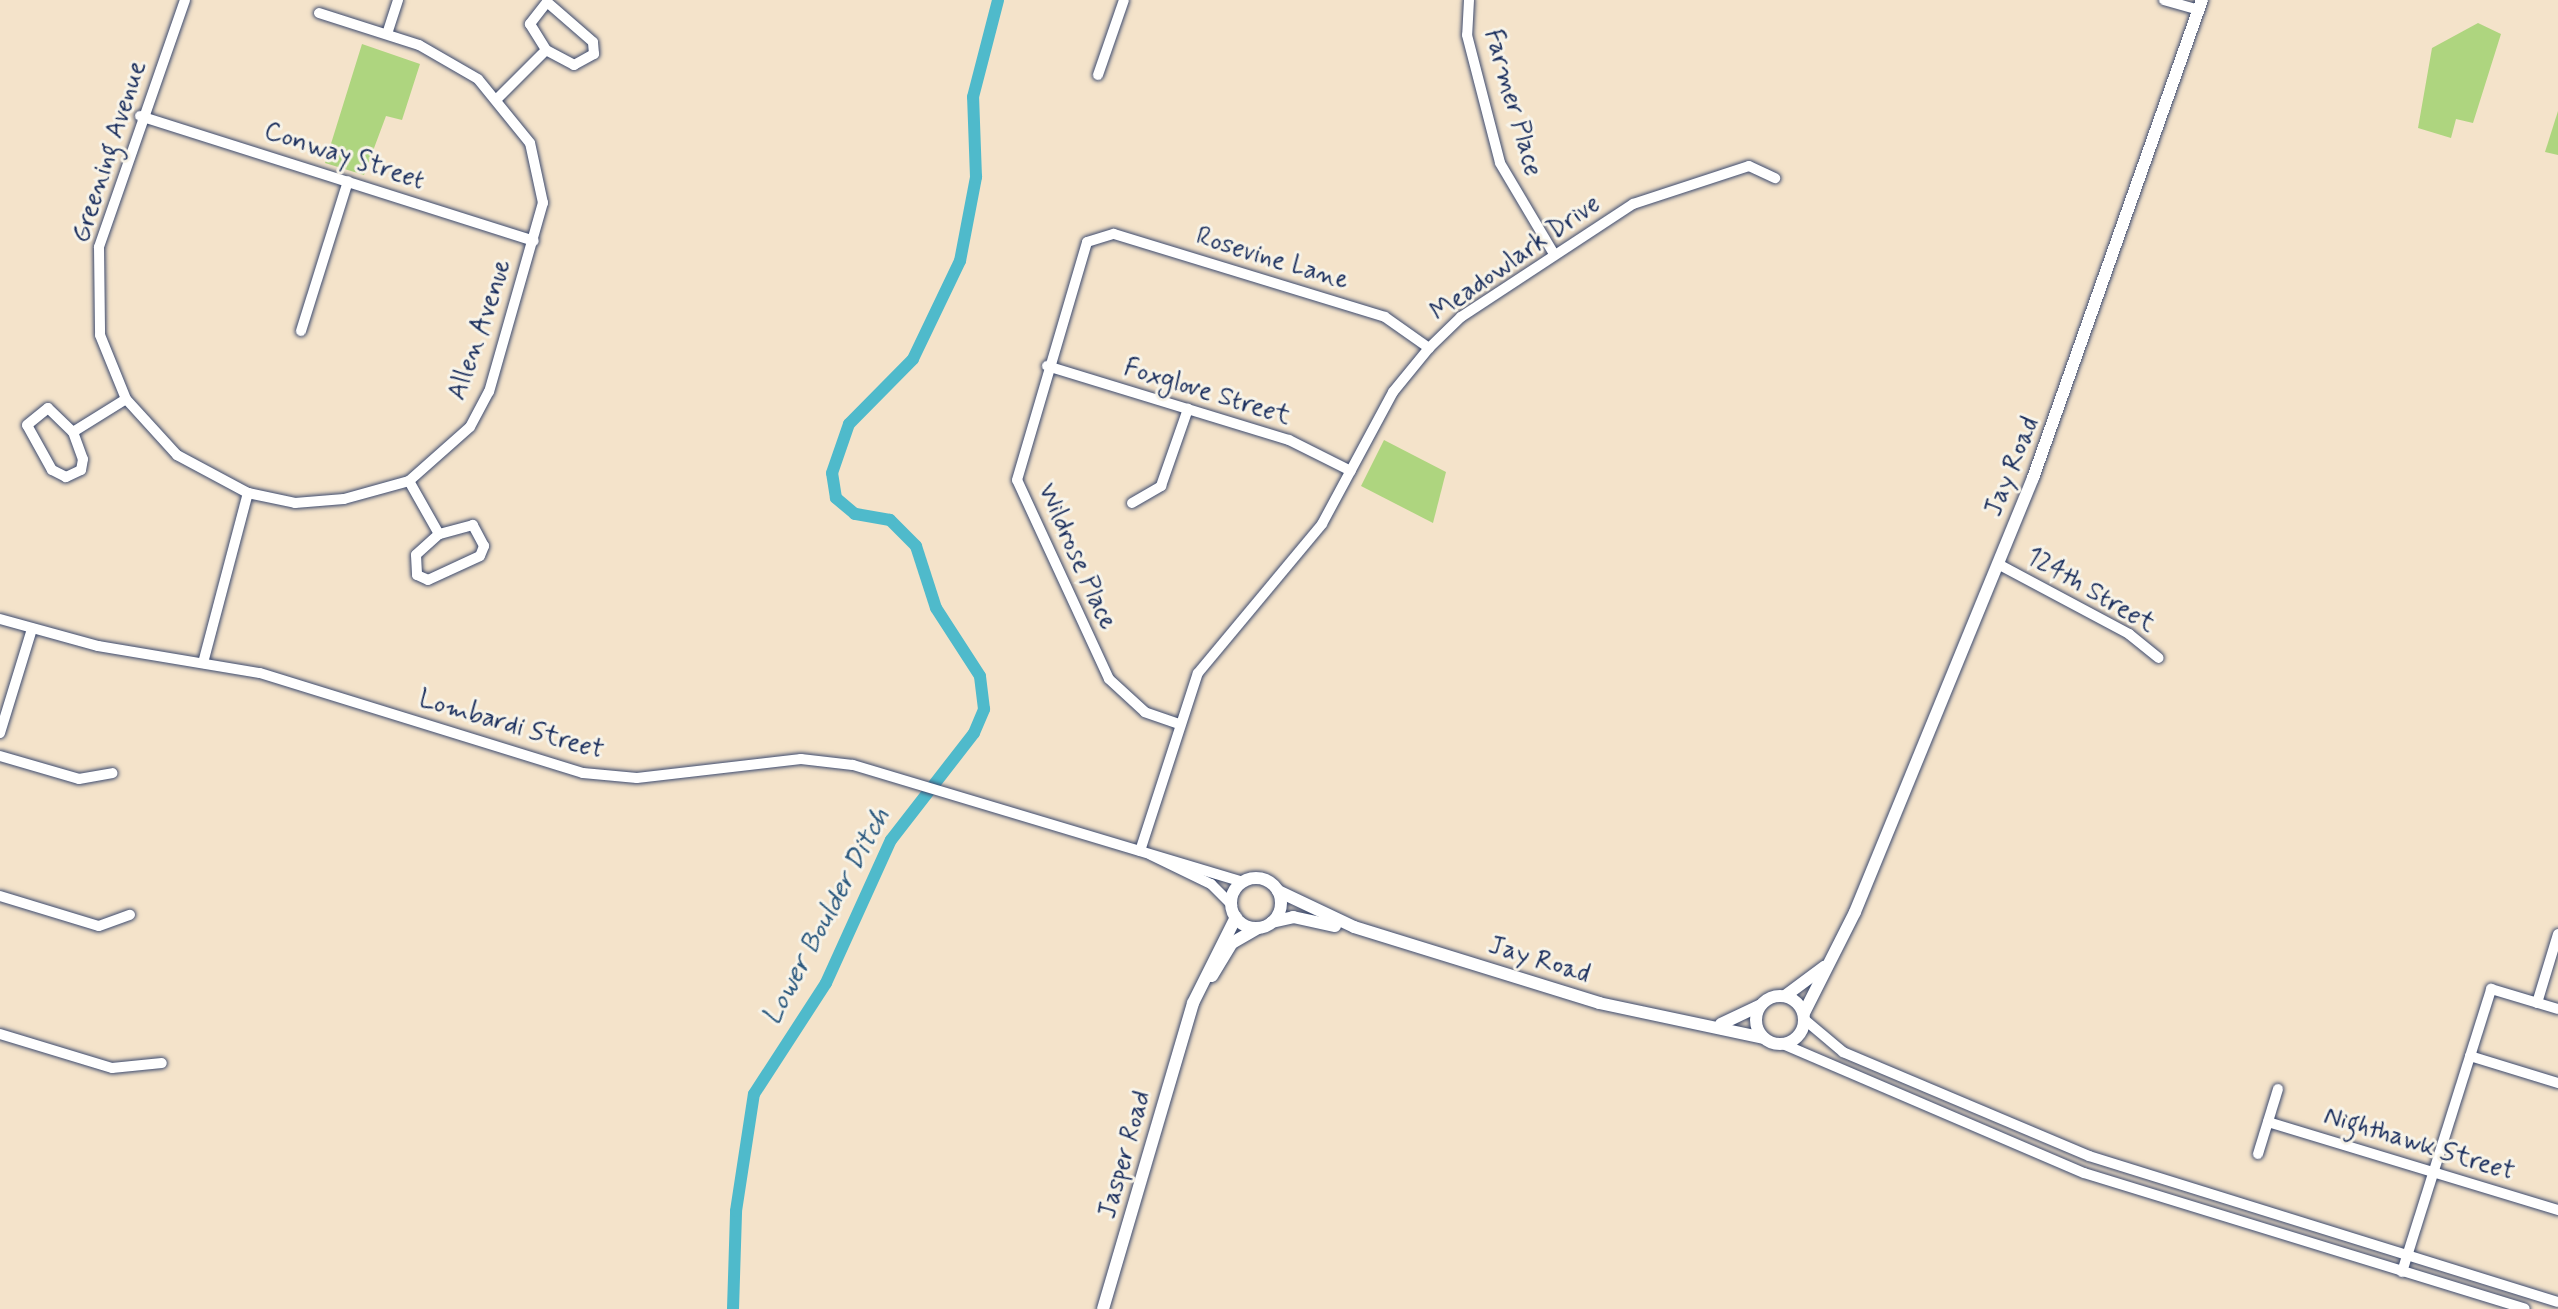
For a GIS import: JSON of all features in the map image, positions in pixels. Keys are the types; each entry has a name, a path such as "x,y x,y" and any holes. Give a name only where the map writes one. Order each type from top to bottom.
{"street":[{"name":"Greening Avenue","path":"185,0 140,116 99,247 95,287 100,335 126,399 177,455 248,493"},
{"path":"387,34 398,0"},
{"path":"1098,75 1124,0"},
{"name":"Farmer Place","path":"1469,0 1467,35 1500,163 1554,254"},
{"path":"2164,0 2200,5"},
{"path":"547,2 593,42 594,54 574,65 546,50 530,24 547,2"},
{"name":"Jay Road","path":"1805,1017 1841,940 1998,564 2086,340 2200,5"},
{"name":"Allen Avenue","path":"248,493 295,503 344,499 409,481 447,455 489,392 534,241 542,179 530,143 497,99 452,61 387,34 319,13"},
{"path":"497,99 546,50"},
{"name":"Conway Street","path":"140,116 534,241"},
{"name":"Meadowlark Drive","path":"1146,853 1179,724 1222,636 1322,524 1393,392 1429,348 1554,254 1669,190 1749,166 1775,178"},
{"path":"301,331 348,181"},
{"name":"Rosevine Lane","path":"1094,234 1385,317 1429,348"},
{"name":"Wildrose Place","path":"1094,234 1081,251 1020,454 1025,506 1109,679 1145,712 1179,724"},
{"name":"Foxglove Street","path":"1047,366 1289,440 1351,471"},
{"path":"73,432 126,399"},
{"path":"48,408 73,432 83,459 81,470 66,477 52,470 27,425 48,408"},
{"path":"1132,503 1161,486 1188,409"},
{"path":"409,481 439,534"},
{"path":"203,663 248,493"},
{"path":"473,525 484,546 480,556 428,580 417,575 416,555 439,534 473,525"},
{"name":"124th Street","path":"1998,564 2129,634 2159,658"},
{"name":"Lombardi Street","path":"0,619 32,629 203,663 610,777 801,759 910,781 1243,882"},
{"path":"0,733 32,629"},
{"path":"0,756 79,779 112,773"},
{"name":"Lombardi Street","path":"1146,853 1211,884 1234,911"},
{"path":"1263,879 1278,891 1281,905 1272,922 1259,928 1234,911 1243,882 1263,879"},
{"name":"Jay Road","path":"1278,891 1354,927"},
{"path":"0,896 99,926 130,915"},
{"name":"Jasper Road","path":"1103,1309 1192,1014 1234,911"},
{"name":"Jay Road","path":"1272,922 1293,917 1354,927 1599,1003 1714,1025 1763,1038"},
{"name":"Jasper Road","path":"1192,1014 1232,943 1259,928"},
{"path":"2537,1003 2558,934"},
{"name":"Jay Road","path":"1785,996 1810,981 1841,940"},
{"path":"2402,1272 2491,989 2558,1009"},
{"path":"1714,1025 1785,996 1843,1052 2009,1123 2210,1193 2558,1302"},
{"path":"1761,1005 1756,1025 1763,1038 2044,1157 2525,1309"},
{"path":"1783,1044 1801,1034 1805,1017"},
{"path":"0,1034 112,1068 162,1063"},
{"path":"2470,1056 2558,1083"},
{"path":"2258,1154 2278,1089"},
{"name":"Nighthawk Street","path":"2268,1122 2558,1210"},
{"path":"2205,1210 2210,1193"}],"green space":[{"path":"2478,23 2501,34 2473,123 2456,119 2451,138 2418,128 2432,48"},
{"path":"362,44 420,64 402,120 386,116 364,175 325,163"},
{"path":"2558,111 2558,155 2545,152"},
{"path":"1384,440 1446,472 1433,523 1361,486"}],"waterway":[{"name":"Lower Boulder Ditch","path":"733,1309 736,1211 754,1094 826,983 891,840 974,733 984,709 980,676 936,608 916,546 890,520 855,514 836,498 832,473 849,424 913,359 960,261 976,177 973,97 998,0"}]}
